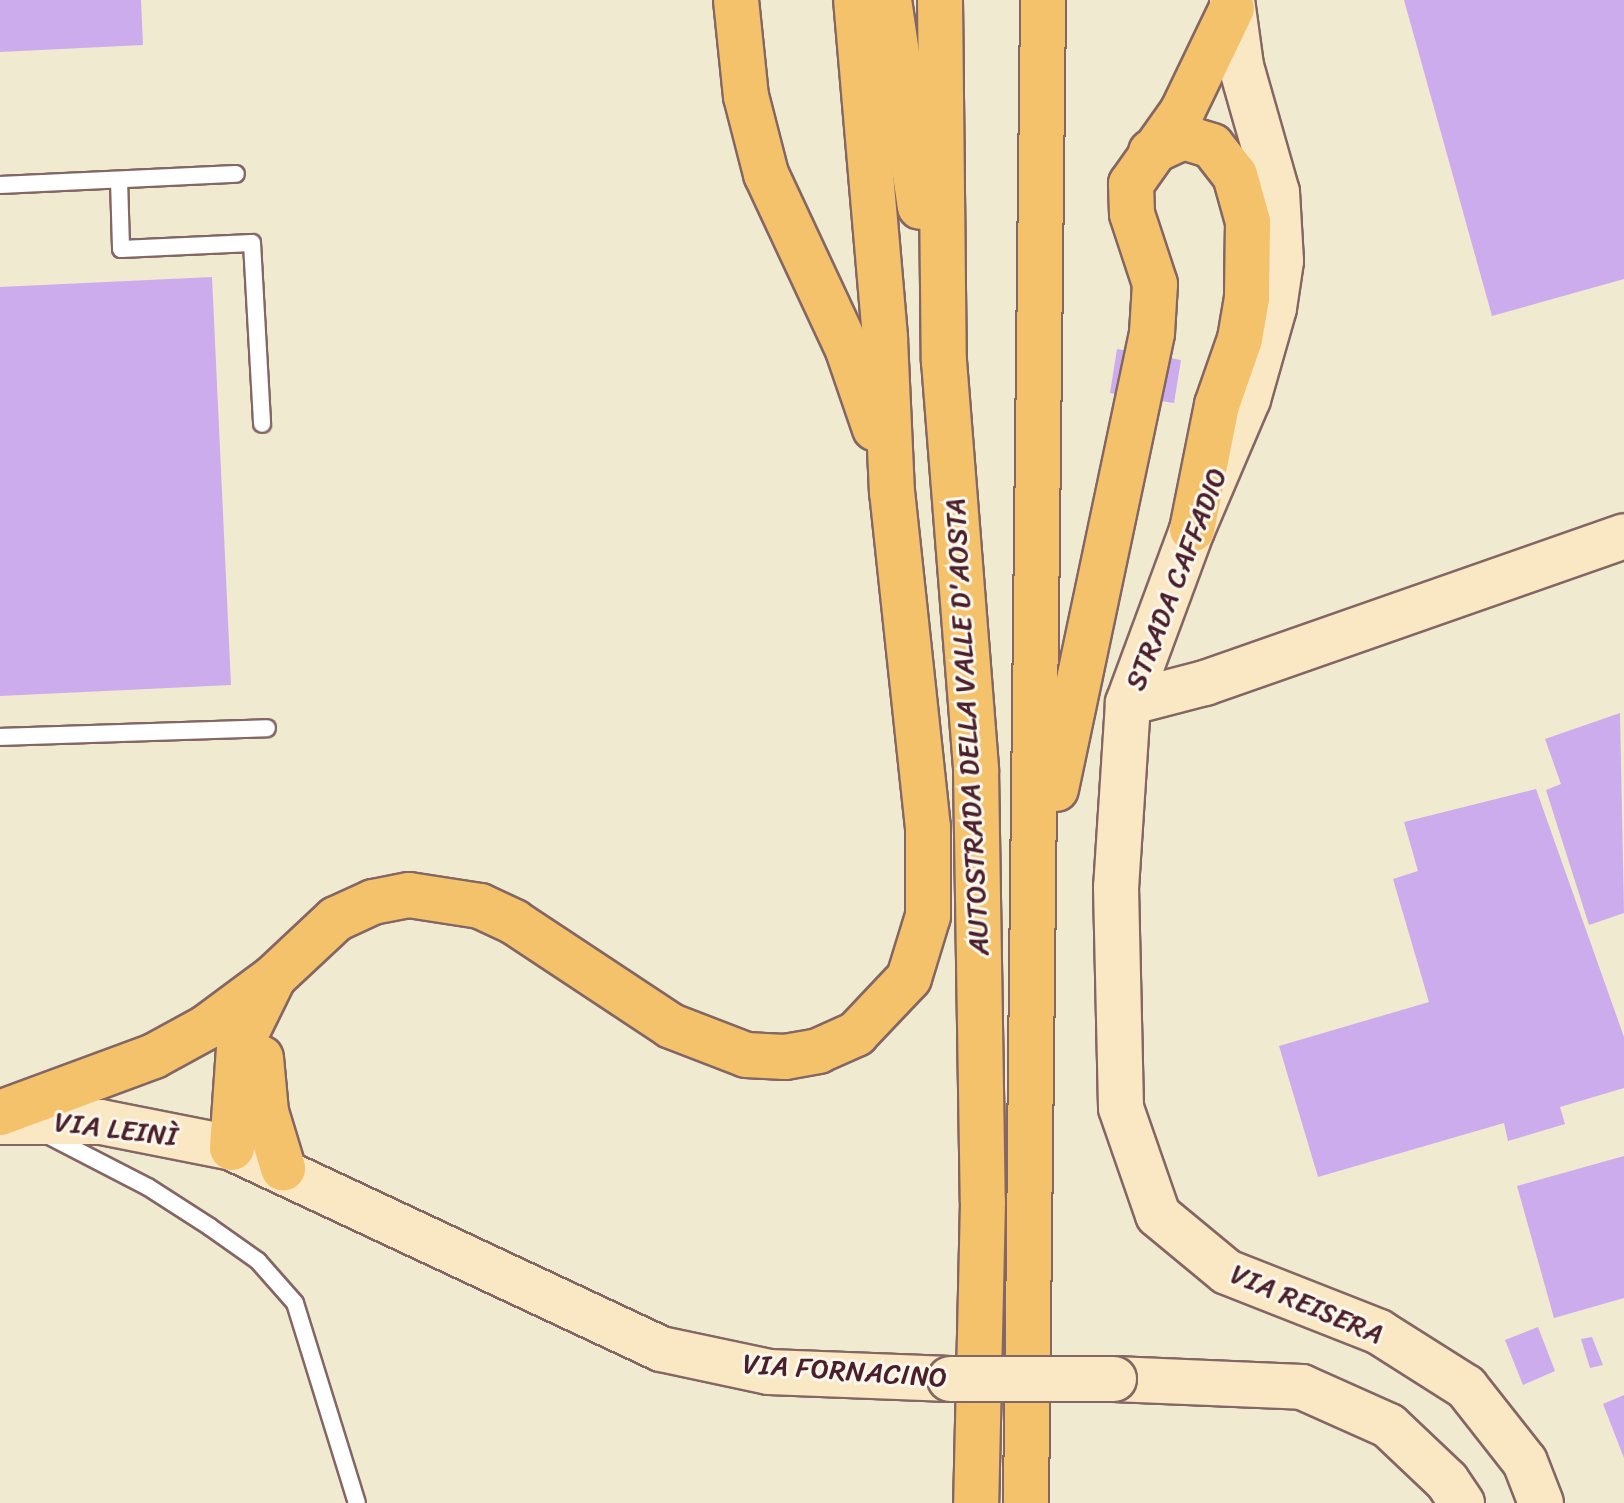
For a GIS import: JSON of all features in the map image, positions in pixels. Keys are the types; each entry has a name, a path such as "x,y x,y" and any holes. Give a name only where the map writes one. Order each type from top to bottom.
{"highway":[{"path":"736,0 746,96 766,174 848,350 892,493"},
{"path":"5,1118 154,1056 207,1027 274,977 336,919 373,902 409,895 447,898 514,922 671,1026 732,1051 785,1057 818,1051 856,1034 909,978 928,916 928,828 892,493 885,337 856,0"},
{"path":"889,0 944,361"},
{"name":"AUTOSTRADA DELLA VALLE D'AOSTA","path":"940,0 944,361 976,770 983,1202 976,1503"},
{"name":"AUTOSTRADA DELLA VALLE D'AOSTA","path":"1026,1503 1037,881 1043,0"},
{"path":"1037,881 1152,333 1155,284 1129,197 1135,176 1182,112 1232,4"},
{"path":"1151,152 1183,137 1212,146 1235,175 1248,222 1247,298 1240,339 1217,405 1192,530"},
{"path":"232,1148 239,1048 252,1030 274,977"},
{"path":"252,1030 260,1043 266,1112 283,1168"}],"street":[{"name":"STRADA CAFFADIO","path":"1158,1215 1121,1108 1116,887 1128,703 1192,530 1248,399 1274,308 1281,261 1277,192 1241,66 1232,4"},
{"path":"1128,703 1205,683 1624,536"},
{"name":"VIA LEINÌ","path":"5,1118 101,1122 232,1148"},
{"name":"VIA FORNACINO","path":"232,1148 283,1168 661,1349 769,1372 950,1379 1114,1379 1302,1387 1389,1426 1447,1481 1462,1503"},
{"name":"VIA REISERA","path":"1158,1215 1227,1272 1379,1332 1466,1387 1525,1462 1541,1503"}],"lane":[{"path":"0,185 236,174"},
{"path":"119,180 121,249 252,243 262,424"},
{"path":"0,737 267,728"},
{"path":"5,1118 148,1187 258,1261 295,1303 357,1503"}],"building":[{"path":"0,0 141,0 143,45 0,52"},
{"path":"1404,0 1624,0 1624,279 1492,316"},
{"path":"212,277 231,685 0,696 0,287"},
{"path":"1117,349 1181,360 1174,403 1110,393"},
{"path":"1620,713 1624,913 1589,925 1546,790 1561,784 1545,739"},
{"path":"1536,789 1624,1037 1624,1088 1560,1107 1565,1124 1508,1141 1504,1123 1318,1177 1279,1046 1429,1002 1393,879 1418,871 1404,822"},
{"path":"1624,1156 1624,1298 1554,1318 1517,1186"},
{"path":"1538,1327 1555,1371 1523,1385 1505,1340"},
{"path":"1592,1337 1603,1365 1590,1368 1581,1339"},
{"path":"1624,1395 1624,1458 1603,1404"}]}
